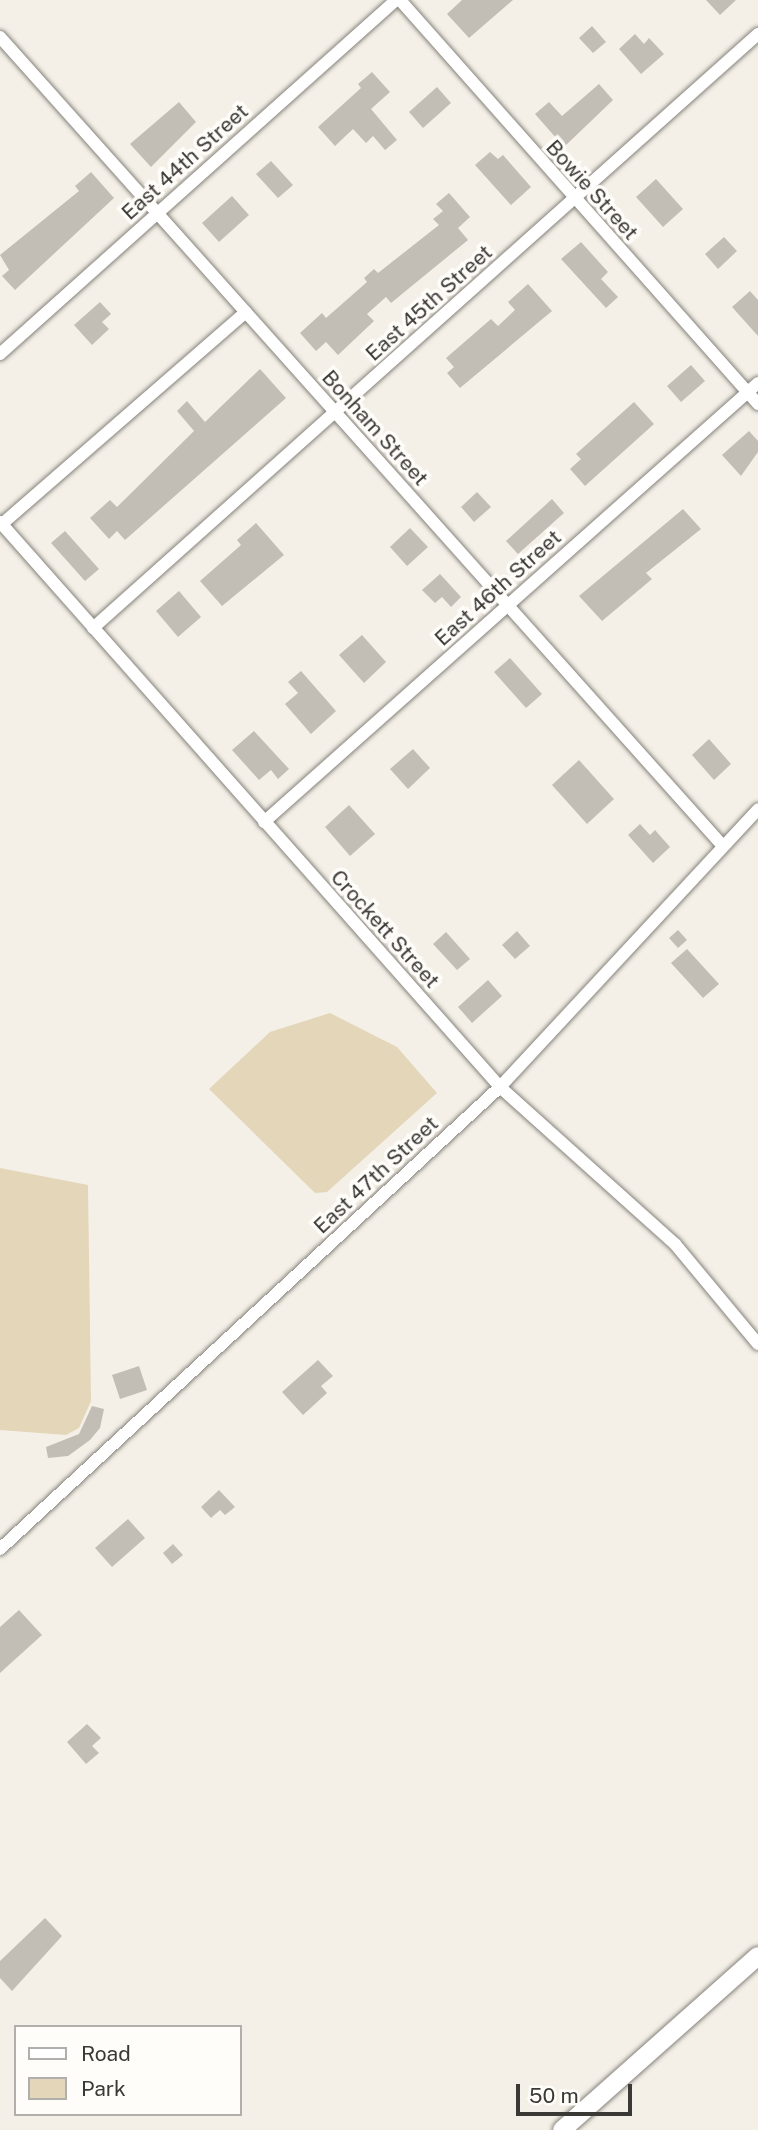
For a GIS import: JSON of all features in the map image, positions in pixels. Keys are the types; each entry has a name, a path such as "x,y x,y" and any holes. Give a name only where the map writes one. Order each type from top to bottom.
{"street":[{"name":"Bowie Street","path":"398,0 573,200 753,388 758,404"},
{"name":"East 44th Street","path":"0,354 398,0"},
{"name":"East 45th Street","path":"93,628 758,34"},
{"name":"Bonham Street","path":"0,37 722,845"},
{"path":"1,523 246,312"},
{"name":"East 46th Street","path":"264,822 753,388"},
{"name":"Crockett Street","path":"1,523 500,1087 675,1244 758,1344"},
{"name":"East 47th Street","path":"0,1549 500,1087 722,845 758,810"},
{"path":"562,2130 758,1956"}],"green space":[{"path":"330,1013 397,1047 437,1093 327,1192 315,1193 209,1089 270,1032"},
{"path":"0,1168 88,1185 91,1401 79,1428 66,1435 0,1430"}],"building":[{"path":"462,0 513,0 469,38 447,14"},
{"path":"706,0 736,0 720,15"},
{"path":"592,26 606,42 593,53 579,38"},
{"path":"635,34 644,44 649,38 664,54 641,74 619,49"},
{"path":"372,72 390,92 371,109 397,140 385,150 373,136 366,143 353,129 335,146 318,127 361,88 358,84"},
{"path":"599,84 613,100 564,147 535,114 549,102 562,116"},
{"path":"437,87 451,103 423,128 409,112"},
{"path":"179,102 196,122 151,167 130,144"},
{"path":"490,152 498,159 503,155 531,187 511,205 475,165"},
{"path":"271,161 293,185 278,198 256,174"},
{"path":"91,172 114,198 15,290 2,276 9,270 0,255 79,191 75,186"},
{"path":"656,179 683,209 663,227 636,197"},
{"path":"449,193 470,217 458,228 468,240 391,303 386,297 367,314 374,321 338,355 326,342 316,351 300,333 322,313 326,318 367,282 364,278 374,269 378,273 439,225 433,219 443,211 436,204"},
{"path":"232,196 249,215 219,242 202,223"},
{"path":"724,237 737,251 718,269 705,254"},
{"path":"581,242 608,272 601,279 618,297 606,308 561,259"},
{"path":"528,284 552,311 460,388 447,373 454,367 446,358 491,319 498,326 515,310 508,302"},
{"path":"750,291 758,300 758,336 732,307"},
{"path":"100,302 111,314 102,322 109,329 92,345 74,325"},
{"path":"691,365 705,381 681,402 667,386"},
{"path":"260,369 286,398 125,540 117,531 109,539 90,518 110,500 117,507 194,431 177,411 187,401 205,422"},
{"path":"634,402 654,424 585,486 570,469 581,459 576,454"},
{"path":"749,431 758,441 758,452 741,476 722,455"},
{"path":"477,492 491,507 474,522 461,507"},
{"path":"552,499 564,513 518,554 506,541"},
{"path":"683,509 701,529 646,573 652,579 602,621 579,596"},
{"path":"256,523 284,555 222,606 200,581 241,545 237,540"},
{"path":"410,528 428,547 407,566 390,547"},
{"path":"65,531 99,569 85,581 51,543"},
{"path":"440,574 461,597 451,607 442,597 435,603 422,590"},
{"path":"179,591 201,617 178,637 156,611"},
{"path":"362,635 386,662 364,683 339,655"},
{"path":"510,658 542,694 526,708 494,672"},
{"path":"301,671 336,711 311,734 285,704 298,693 288,682"},
{"path":"254,731 289,769 278,779 271,770 259,780 232,750"},
{"path":"709,739 731,764 714,780 692,755"},
{"path":"413,749 430,768 408,789 390,769"},
{"path":"579,760 614,799 587,824 552,785"},
{"path":"349,805 375,834 350,856 325,827"},
{"path":"640,824 650,835 655,830 670,847 653,863 628,835"},
{"path":"678,930 687,940 678,948 669,938"},
{"path":"517,931 530,946 515,959 502,945"},
{"path":"446,932 470,959 457,970 433,944"},
{"path":"687,949 719,984 703,998 671,963"},
{"path":"488,980 502,996 472,1023 458,1007"},
{"path":"318,1360 333,1376 321,1386 327,1393 303,1415 282,1392"},
{"path":"139,1366 147,1390 120,1399 112,1375"},
{"path":"92,1406 104,1409 100,1428 90,1440 68,1456 48,1458 46,1447 79,1434"},
{"path":"219,1490 235,1507 225,1515 220,1510 211,1518 201,1507"},
{"path":"128,1519 145,1538 112,1567 95,1548"},
{"path":"173,1544 183,1555 172,1564 163,1553"},
{"path":"19,1610 42,1635 0,1673 0,1627"},
{"path":"87,1724 101,1738 92,1746 99,1753 86,1764 67,1742"},
{"path":"45,1918 62,1936 12,1991 0,1978 0,1961"}]}
